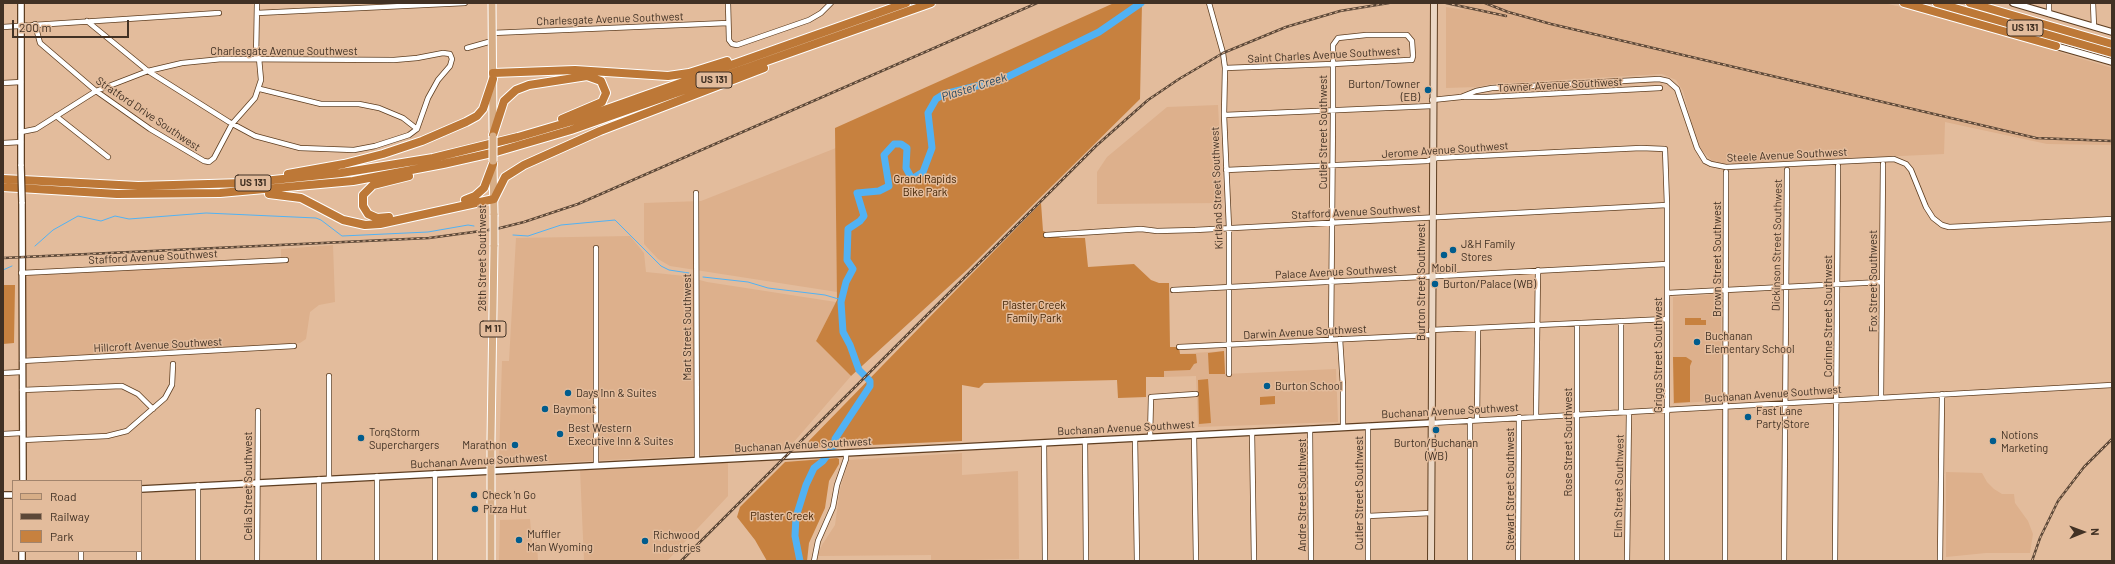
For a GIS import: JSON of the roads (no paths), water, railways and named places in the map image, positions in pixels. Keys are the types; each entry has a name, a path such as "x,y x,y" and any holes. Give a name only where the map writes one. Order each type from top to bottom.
{"highway":[{"name":"US 131","path":"3,179 119,185 210,185 282,180 368,169 433,158 518,137 634,100 906,3"},
{"name":"US 131","path":"3,187 130,194 235,192 353,180 443,164 496,152 571,130 931,3"},
{"path":"1904,3 2056,46"},
{"name":"US 131","path":"1937,3 2112,54"},
{"name":"US 131","path":"1970,3 2112,44"},
{"path":"210,185 320,169 370,158 410,145 477,116 485,106 493,76 564,70 676,76 825,32"},
{"path":"235,192 295,197 312,203 343,220 365,225 380,224 494,199 501,183 510,173 553,151 630,119 802,54 841,35"},
{"path":"493,136 504,101 512,92 520,88 587,76 597,78 603,83 606,96 600,104 518,137"},
{"path":"443,164 370,187 363,195 362,203 365,210 374,218 385,218 469,199 484,188 493,163"}],"main road":[{"name":"28th Street Southwest","path":"491,561 494,245 492,3"},
{"name":"Burton Street Southwest","path":"1431,561 1431,160 1434,5"}],"street":[{"path":"21,3 23,480"},
{"path":"232,124 255,98 260,89 257,3"},
{"path":"257,13 465,3"},
{"path":"728,3 728,36 732,44 743,44 809,20 821,14 831,3"},
{"name":"Kirtland Street Southwest","path":"1209,3 1223,53 1225,68 1224,115 1228,228 1229,374"},
{"path":"2014,3 2112,32"},
{"path":"2049,3 2049,14"},
{"path":"2093,3 2094,27"},
{"path":"3,27 87,20 219,13"},
{"path":"87,20 148,71 232,124 255,136 282,145 318,150 354,150 375,146 409,135 417,129 403,118 379,108 359,104 321,104 260,89"},
{"name":"Stratford Drive Southwest","path":"35,24 40,43 96,91 150,129 199,160 209,162 214,158 232,124"},
{"name":"Charlesgate Avenue Southwest","path":"492,33 728,24"},
{"name":"Cutler Street Southwest","path":"1331,340 1333,111 1332,45 1335,40 1341,37 1407,35 1412,41 1413,48"},
{"path":"466,48 492,41"},
{"path":"2056,46 2112,62"},
{"name":"Saint Charles Avenue Southwest","path":"1225,68 1412,60 1413,48"},
{"name":"Charlesgate Avenue Southwest","path":"21,132 33,131 96,91 148,71 204,60 258,58 394,60 417,58 443,53 450,54 452,62 428,98 417,129"},
{"name":"Steele Avenue Southwest","path":"1432,103 1461,97 1476,91 1492,88 1659,79 1668,81 1677,89 1696,148 1700,155 1711,164 1726,167 1894,159 1906,164 1911,170 1926,207 1933,218 1942,225 1949,227 2112,219"},
{"path":"3,83 21,82"},
{"name":"Towner Avenue Southwest","path":"1461,97 1660,88"},
{"path":"1224,115 1333,111 1432,103"},
{"path":"56,116 108,156"},
{"path":"3,143 21,142"},
{"name":"Jerome Avenue Southwest","path":"1226,170 1641,148 1664,149"},
{"name":"Griggs Street Southwest","path":"1664,149 1667,205 1667,561"},
{"name":"Fox Street Southwest","path":"1881,397 1883,164"},
{"name":"Corinne Street Southwest","path":"1835,561 1838,166"},
{"name":"Dickinson Street Southwest","path":"1784,561 1784,403 1787,170"},
{"name":"Brown Street Southwest","path":"1725,561 1726,172"},
{"name":"Mart Street Southwest","path":"696,193 697,460"},
{"name":"Stafford Avenue Southwest","path":"1046,235 1141,229 1158,231 1228,228 1667,205"},
{"path":"596,248 596,465"},
{"name":"Stafford Avenue Southwest","path":"22,272 286,260"},
{"name":"Palace Avenue Southwest","path":"1173,290 1667,264"},
{"path":"1536,416 1538,270"},
{"path":"1667,293 1837,283 1882,282"},
{"name":"Darwin Avenue Southwest","path":"1179,347 1331,340 1538,325 1667,319"},
{"path":"1621,321 1621,412"},
{"name":"Rose Street Southwest","path":"1577,324 1577,561"},
{"path":"1478,329 1478,420"},
{"name":"Cutler Street Southwest","path":"1340,339 1343,386 1343,427"},
{"name":"Hillcroft Avenue Southwest","path":"22,361 294,346"},
{"path":"23,440 114,435 127,431 163,402 172,385 173,364"},
{"path":"3,373 22,372"},
{"path":"329,376 329,479"},
{"name":"Buchanan Avenue Southwest","path":"142,488 1085,440 1150,438 2112,385"},
{"path":"22,390 122,386 138,394 153,410"},
{"path":"1150,438 1152,397 1196,394"},
{"path":"1940,561 1942,394"},
{"name":"Celia Street Southwest","path":"257,561 258,411"},
{"name":"Elm Street Southwest","path":"1627,561 1629,412"},
{"name":"Stewart Street Southwest","path":"1518,561 1519,418"},
{"path":"1470,420 1470,561"},
{"name":"Cutler Street Southwest","path":"1368,426 1368,561"},
{"name":"Andre Street Southwest","path":"1310,429 1311,561"},
{"path":"1252,432 1254,561"},
{"path":"3,434 22,433"},
{"path":"1194,435 1196,561"},
{"path":"1135,438 1137,561"},
{"path":"1085,440 1086,561"},
{"path":"1044,443 1045,561"},
{"path":"814,561 818,541 832,511 837,485 846,459 846,452"},
{"path":"435,473 435,561"},
{"path":"377,476 377,561"},
{"path":"319,479 319,561"},
{"path":"198,485 198,561"},
{"path":"1368,516 1431,513"}],"waterway":[{"name":"Plaster Creek","path":"800,561 795,536 796,517 806,485 814,468 823,461 834,446 835,439 870,386 870,381 859,370 850,345 843,332 841,302 846,282 853,269 847,260 848,229 860,221 864,216 857,193 879,191 889,186 884,155 894,144 901,144 907,148 906,168 912,179 923,172 932,148 928,113 936,99 944,94 1001,80 1099,32 1141,3"},
{"path":"35,246 53,230 78,216 101,221 115,216 129,219 206,213 316,218 321,220 342,236 428,232 468,225 474,226"},
{"path":"513,235 528,236 561,225 615,220 661,266 669,270 689,273"},
{"path":"3,270 12,266"},
{"path":"703,277 748,282 768,288 825,295 842,300"}],"railway":[{"path":"3,258 429,238 496,229 524,222 578,204 1037,3"},
{"path":"681,561 1096,146 1148,100 1179,79 1223,53 1286,27 1340,11 1389,3"},
{"path":"1446,3 1506,16"},
{"path":"1485,3 1508,12 1551,24 2036,138 2112,141"},
{"path":"2032,561 2040,538 2058,501 2084,467 2112,439"}],"place":[{"name":"Burton/Towner (EB)","path":"1428,90"},
{"name":"J&H Family Stores","path":"1453,250"},
{"name":"Mobil","path":"1444,255"},
{"name":"Burton/Palace (WB)","path":"1435,284"},
{"name":"Buchanan Elementary School","path":"1697,342"},
{"name":"Burton School","path":"1267,386"},
{"name":"Days Inn & Suites","path":"568,393"},
{"name":"Baymont","path":"545,409"},
{"name":"Fast Lane Party Store","path":"1748,417"},
{"name":"Burton/Buchanan (WB)","path":"1436,430"},
{"name":"Best Western Executive Inn & Suites","path":"560,434"},
{"name":"TorqStorm Superchargers","path":"361,438"},
{"name":"Notions Marketing","path":"1993,441"},
{"name":"Marathon","path":"515,445"},
{"name":"Check 'n Go","path":"474,495"},
{"name":"Pizza Hut","path":"475,509"},
{"name":"Muffler Man Wyoming","path":"519,540"},
{"name":"Richwood Industries","path":"645,541"}],"park label":[{"name":"Grand Rapids Bike Park","path":"925,185"},
{"name":"Plaster Creek Family Park","path":"1034,311"}]}
